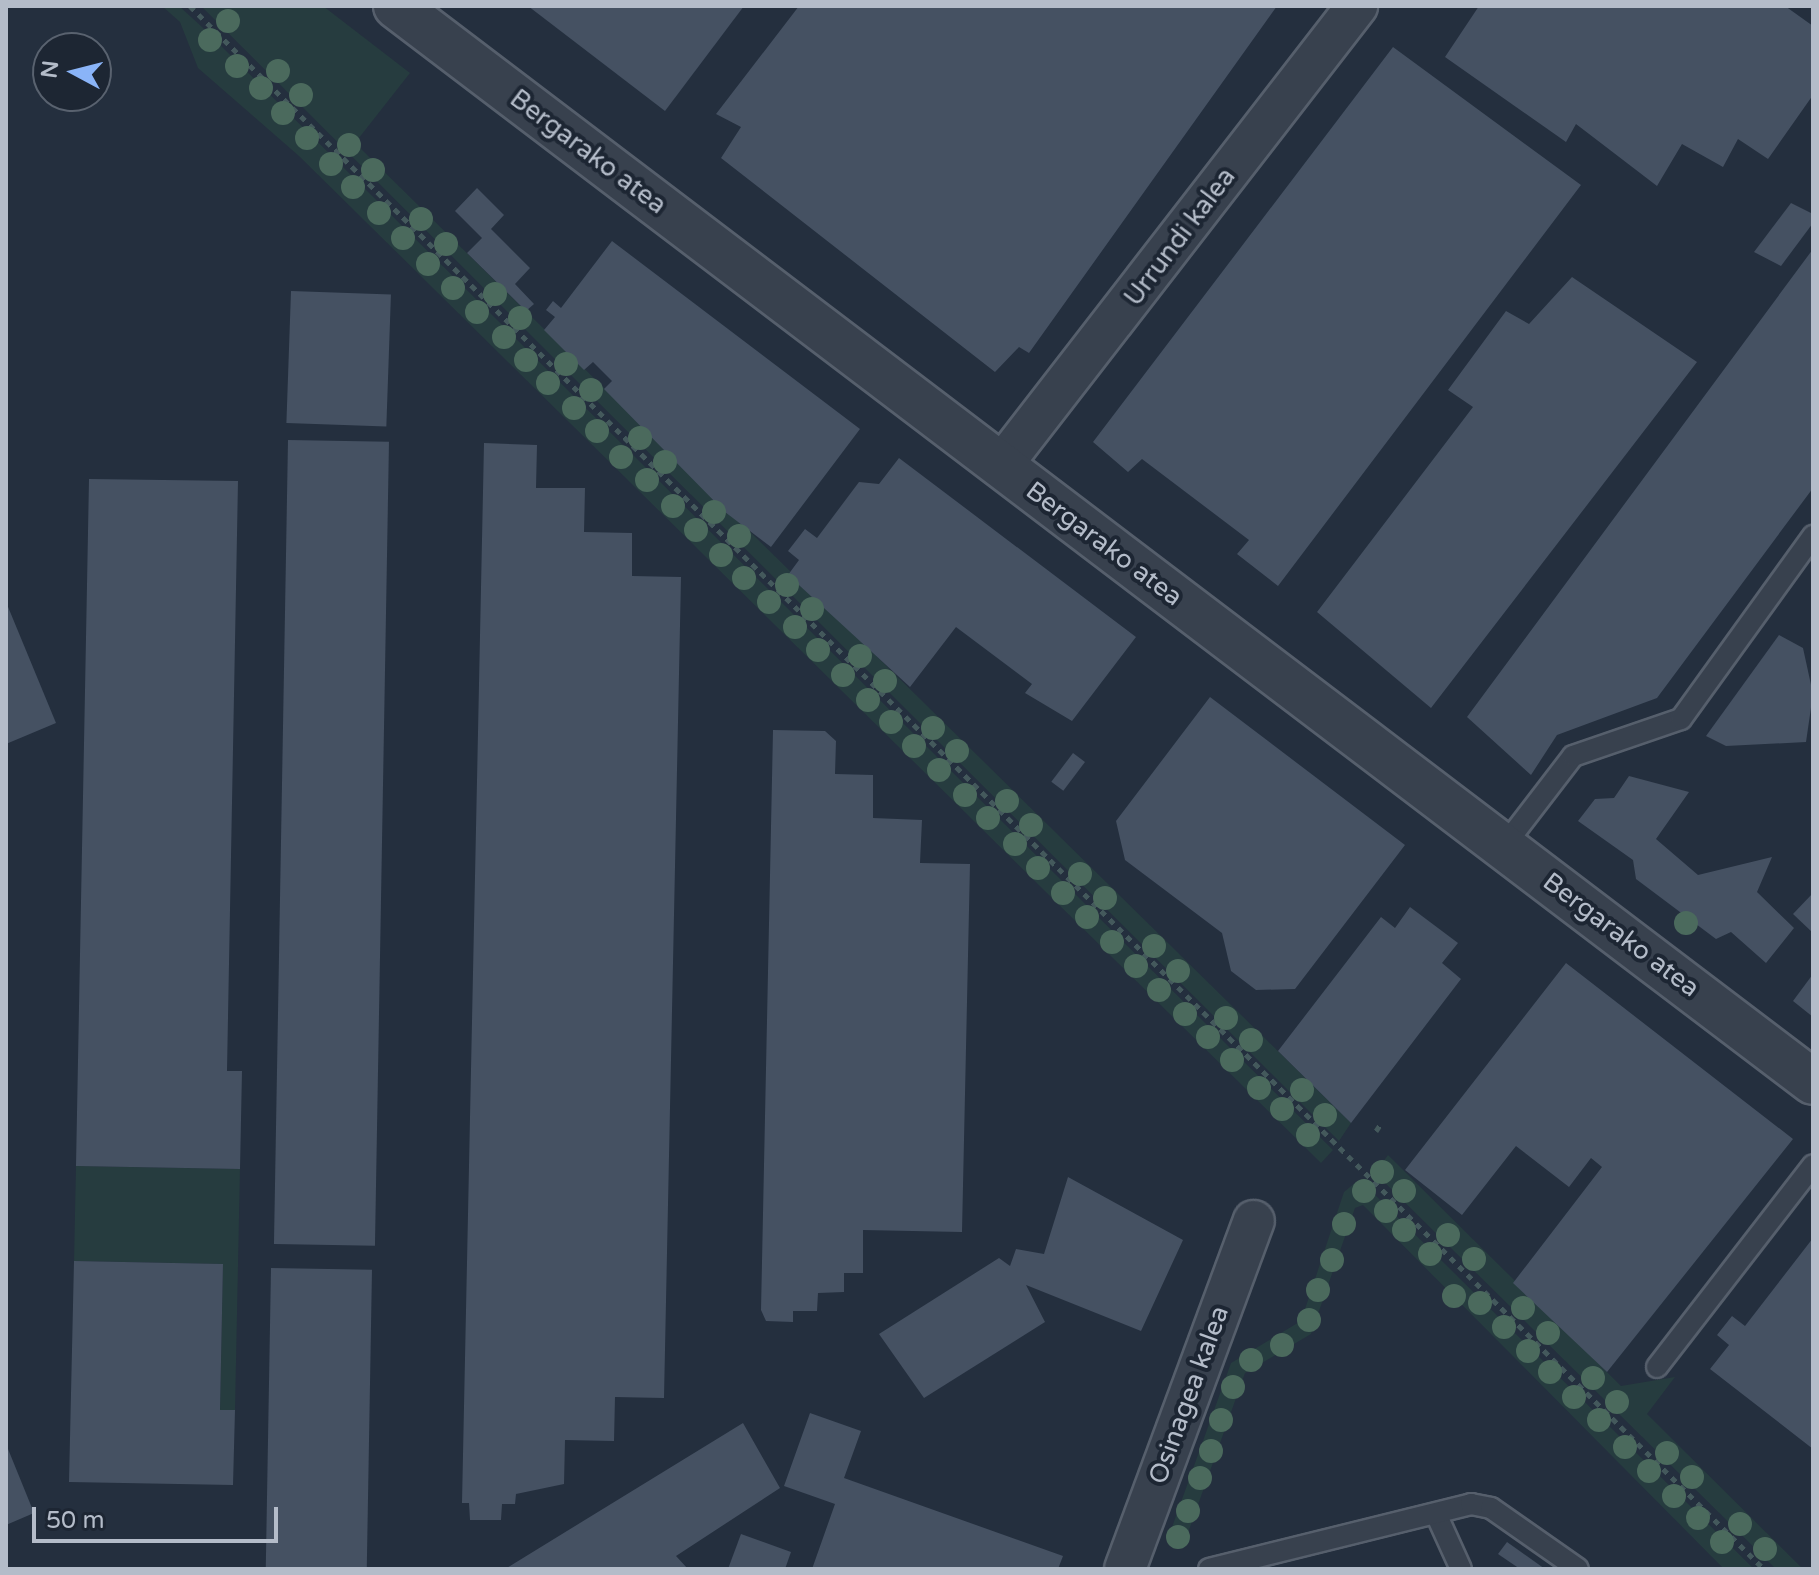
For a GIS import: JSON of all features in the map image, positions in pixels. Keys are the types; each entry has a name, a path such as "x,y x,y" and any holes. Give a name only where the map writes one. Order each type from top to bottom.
{"street":[{"name":"Bergarako atea","path":"396,6 1813,1082"},
{"name":"Urrundi kalea","path":"1001,466 1357,6"},
{"name":"Osinagea kalea","path":"1125,1569 1254,1221"}],"lane":[{"path":"1504,846 1573,756 1681,719 1813,536"},
{"path":"1657,1367 1813,1165"},
{"path":"1209,1569 1437,1516 1471,1504 1491,1508 1578,1569"},
{"path":"1437,1516 1461,1569"}],"path":[{"path":"190,6 1764,1569"},
{"path":"1376,1131 1380,1125"}],"green space":[{"path":"162,6 179,6 201,26 1333,1150 1321,1163 299,156 198,68 180,22"},
{"path":"201,6 323,6 410,73 355,143 1351,1123 1339,1141"},
{"path":"1388,1155 1621,1386 1675,1377 1647,1414 1803,1569 1776,1569 1375,1173"},
{"path":"76,1166 240,1169 235,1410 220,1410 223,1264 74,1261"},
{"path":"1356,1182 1364,1184 1754,1569 1724,1569 1363,1205 1355,1208 1311,1334 1245,1373 1184,1544 1167,1541 1231,1363 1301,1321 1344,1192"}],"building":[{"path":"528,6 744,6 665,111"},
{"path":"799,6 1277,6 1029,353 1019,347 995,372 721,158 741,127 716,114"},
{"path":"1479,6 1785,6 1813,26 1813,95 1768,159 1738,139 1723,167 1682,144 1657,186 1576,124 1566,142 1445,57"},
{"path":"1393,47 1581,185 1278,586 1237,554 1249,540 1142,459 1128,472 1093,442"},
{"path":"477,188 504,215 491,229 530,268 515,284 534,304 526,311 467,253 482,238 455,211"},
{"path":"1791,203 1813,214 1813,223 1781,266 1754,252"},
{"path":"612,241 860,429 771,547 725,512 604,389 612,381 593,362 584,370 544,330 555,317 546,310 553,301 561,308"},
{"path":"1813,249 1813,488 1657,698 1557,735 1531,775 1467,717"},
{"path":"1572,277 1697,362 1431,708 1317,612 1473,407 1448,390 1506,311 1529,324"},
{"path":"291,291 391,294 386,426 286,423"},
{"path":"288,440 389,442 375,1246 274,1244"},
{"path":"484,443 537,445 536,488 585,488 584,532 632,533 632,576 681,577 664,1398 615,1397 614,1441 565,1440 564,1484 516,1494 515,1504 502,1504 501,1520 470,1520 469,1503 462,1503"},
{"path":"899,458 1136,637 1072,721 1025,693 1032,684 956,627 910,687 788,575 799,560 788,551 805,529 817,538 859,482 879,484"},
{"path":"89,479 238,481 227,1071 242,1071 240,1169 76,1166"},
{"path":"6,602 56,723 6,744"},
{"path":"1779,635 1803,648 1813,694 1806,742 1726,746 1706,736"},
{"path":"1210,697 1405,845 1295,989 1256,990 1231,971 1222,933 1125,860 1116,821"},
{"path":"773,730 825,731 836,741 835,774 873,775 873,818 922,820 920,863 970,864 962,1232 863,1230 863,1273 844,1273 844,1292 818,1293 817,1311 793,1311 793,1322 766,1321 761,1310"},
{"path":"1073,753 1085,762 1063,791 1051,782"},
{"path":"1629,776 1689,792 1656,839 1698,875 1772,857 1757,892 1794,928 1766,963 1731,932 1716,939 1636,879 1633,860 1578,821 1595,799 1614,798"},
{"path":"1813,893 1813,933 1793,914"},
{"path":"1410,907 1458,943 1442,963 1461,979 1351,1123 1278,1051 1381,917 1395,928"},
{"path":"1566,963 1793,1139 1607,1372 1513,1283 1602,1167 1591,1158 1569,1187 1516,1146 1462,1215 1405,1170"},
{"path":"1813,974 1813,1017 1793,1001"},
{"path":"1068,1177 1183,1240 1141,1331 1026,1285 1045,1322 924,1398 879,1334 999,1258 1010,1266 1016,1249 1044,1254"},
{"path":"1813,1238 1813,1449 1710,1369 1729,1345 1717,1335 1732,1316 1745,1326"},
{"path":"74,1261 223,1264 220,1410 235,1410 233,1485 69,1482"},
{"path":"271,1268 372,1270 367,1569 266,1569"},
{"path":"810,1413 861,1431 844,1478 1063,1556 1058,1569 812,1569 835,1504 784,1486"},
{"path":"743,1423 780,1488 676,1556 688,1569 505,1569"},
{"path":"6,1444 34,1513 6,1525"},
{"path":"741,1534 791,1552 785,1569 728,1569"},
{"path":"1507,1542 1545,1569 1520,1569 1498,1554"}]}
